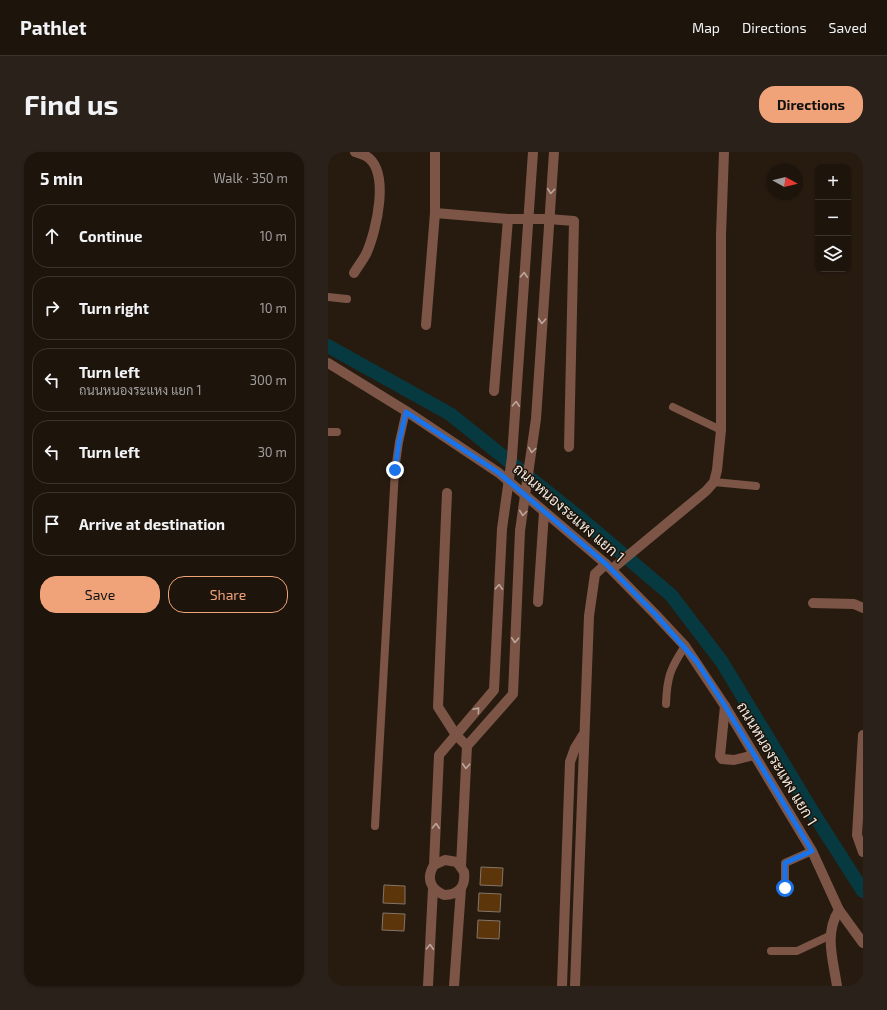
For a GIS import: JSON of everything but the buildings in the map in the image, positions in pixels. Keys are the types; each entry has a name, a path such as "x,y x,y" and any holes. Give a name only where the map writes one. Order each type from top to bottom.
{"street":[{"path":"354,273 367,252 379,208 380,183 375,167 367,156 355,152"},
{"path":"426,325 435,213 435,152"},
{"path":"428,986 433,888 429,877 434,865 439,755 494,690 502,529 512,457 532,152"},
{"path":"454,986 461,889 465,878 461,866 467,746 513,694 520,531 536,419 548,218 554,152"},
{"path":"575,986 589,616 593,586 596,574 626,558 706,491 714,482 717,470 721,430 721,235 724,152"},
{"path":"435,213 508,219 548,218 574,220 569,447"},
{"path":"494,391 508,219"},
{"name":"ถนนหนองระแหง แยก 1","path":"328,364 406,412 499,473 609,566 685,646 725,706 812,851 839,910 863,944"},
{"path":"447,493 438,707 456,734 467,746"},
{"path":"538,602 544,512"},
{"path":"813,603 854,604 863,608"},
{"path":"725,706 720,756 722,759 734,760 754,755"},
{"path":"863,734 857,835 863,852"},
{"path":"562,986 570,762 575,748 584,735"},
{"path":"434,865 445,860 451,860 461,866"},
{"path":"433,888 444,895 456,893 461,889"},
{"path":"836,986 830,936 833,920 839,910"}],"lane":[{"path":"328,297 347,299"},
{"path":"673,407 721,430"},
{"path":"375,826 395,470 399,442 406,412"},
{"path":"328,432 337,432"},
{"path":"714,482 756,486"},
{"path":"666,704 667,680 675,662 685,646"},
{"path":"785,888 785,863 812,851"},
{"path":"771,951 797,951 830,936"}],"waterway":[{"path":"328,346 450,414 585,522 671,595 722,662 817,819 863,891"}],"route":[{"path":"395,470 399,442 406,412 499,473 606,564 685,646 725,706 812,851 788,860 785,863 785,888"}]}
